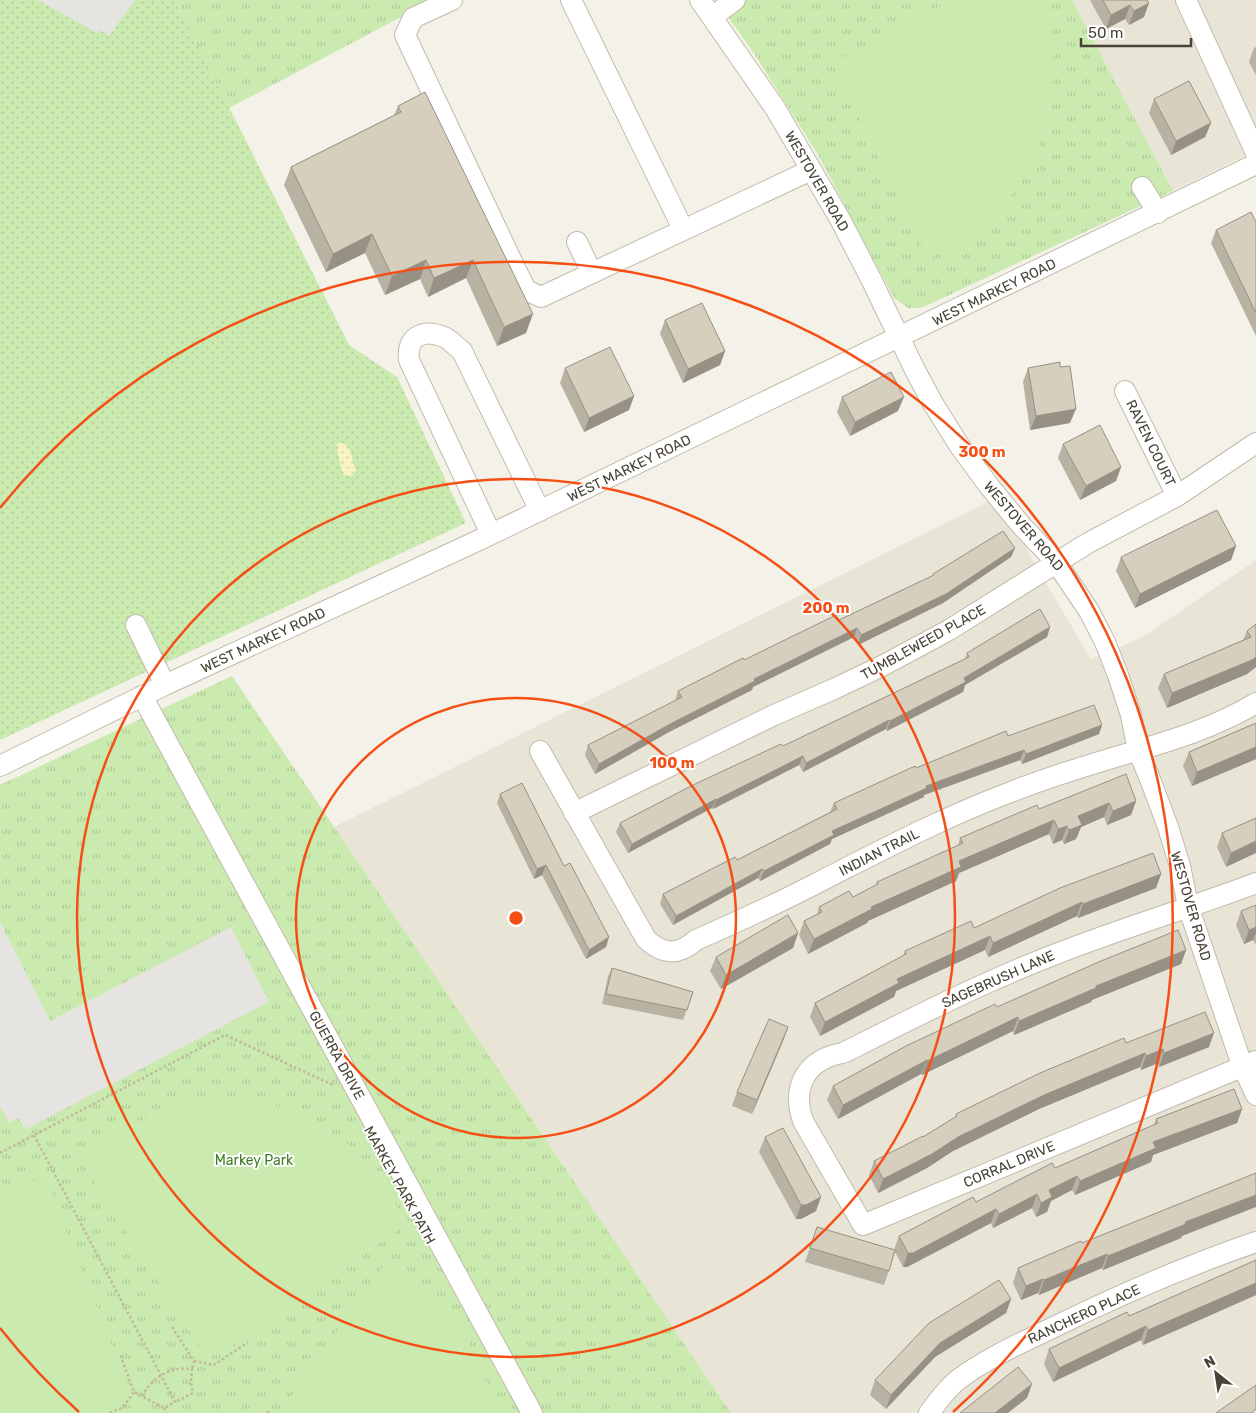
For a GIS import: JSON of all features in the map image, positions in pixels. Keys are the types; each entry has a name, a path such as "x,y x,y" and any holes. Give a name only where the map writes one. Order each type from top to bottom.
{"street":[{"path":"452,0 413,18 405,35 526,290 541,297 810,170"},
{"path":"571,0 682,229"},
{"name":"WESTOVER ROAD","path":"700,0 775,108 841,221 932,402 959,445 1010,512 1056,562 1089,611 1105,642 1131,716 1138,750 1168,826 1180,866 1188,906 1249,1063 1256,1095"},
{"path":"712,17 735,0"},
{"path":"1186,0 1256,153"},
{"name":"WEST MARKEY ROAD","path":"0,766 165,685 395,580 540,511 1256,164"},
{"path":"1142,187 1158,213"},
{"path":"577,242 592,273"},
{"path":"491,534 409,360 408,350 416,337 427,332 445,337 462,351 540,511"},
{"name":"RAVEN COURT","path":"1125,391 1177,496"},
{"name":"TUMBLEWEED PLACE","path":"574,813 772,716 882,666 956,625 1056,562 1177,496 1256,443"},
{"path":"136,624 165,685"},
{"name":"GUERRA DRIVE","path":"142,696 532,1413"},
{"name":"INDIAN TRAIL","path":"540,751 646,939 655,947 665,951 679,951 688,947 696,940 819,883 888,846 948,818 1010,792 1073,770 1176,739 1213,725 1256,703"},
{"name":"SAGEBRUSH LANE","path":"808,1130 799,1108 798,1094 808,1070 819,1061 831,1055 843,1053 925,1012 1046,958 1121,929 1256,883"},
{"name":"CORRAL DRIVE","path":"808,1130 863,1225 1249,1063"},
{"name":"RANCHERO PLACE","path":"929,1413 941,1396 958,1380 1030,1339 1141,1287 1226,1252 1256,1242"}],"path":[{"path":"0,1153 226,1035 332,1084 337,1092"},
{"path":"34,1135 175,1402"},
{"path":"172,1327 194,1361 214,1365 248,1342"},
{"path":"120,1354 134,1392 164,1408 167,1413"},
{"path":"164,1408 193,1393 191,1383 194,1361"},
{"path":"142,1396 147,1387 160,1375 183,1368 192,1369"},
{"path":"110,1413 123,1407 134,1392"},
{"path":"267,1413 270,1409"}],"shaded area":[{"path":"38,0 135,0 109,36 100,30 97,33"},
{"path":"1072,0 1256,0 1256,150 1173,191"},
{"path":"1002,495 1033,561 1091,659 1141,638 1256,560 1256,1413 731,1413 334,827"},
{"path":"0,922 50,1021 231,927 269,1002 26,1129 18,1118 9,1123 0,1106"}],"green space":[{"path":"0,0 175,0 349,345 397,377 466,523 0,740"},
{"path":"175,0 436,0 229,108"},
{"path":"716,0 1072,0 1173,191 921,308 908,308 894,298 817,153 753,52"},
{"path":"952,0 1039,0 1053,42 1054,78 1045,132 1029,169 1004,206 965,240 928,259 832,63"},
{"name":"Markey Park","path":"232,676 731,1413 0,1413 0,785"},
{"path":"225,1100 270,1103 317,1122 352,1147 379,1176 407,1224 219,1355 203,1352 82,1162 131,1124 176,1106"},
{"path":"45,1177 129,1388 122,1402 86,1413 0,1413 0,1191"},
{"path":"386,1262 422,1286 449,1311 473,1350 491,1393 492,1413 279,1413"}],"sand":[{"path":"341,442 348,447 351,454 356,470 352,476 344,475 342,469 337,444"}],"building":[{"path":"1103,0 1147,0 1149,3 1134,11 1130,5 1111,15"},
{"path":"1189,81 1211,123 1176,141 1154,99"},
{"path":"425,92 533,314 504,327 473,260 434,278 426,260 392,276 372,234 333,254 291,167 401,112 398,106"},
{"path":"1251,212 1256,222 1256,313 1216,230"},
{"path":"702,303 725,351 688,369 665,320"},
{"path":"610,347 634,396 589,418 565,368"},
{"path":"1060,362 1060,367 1070,366 1076,409 1036,416 1028,368"},
{"path":"891,372 904,397 855,422 842,397"},
{"path":"1100,425 1121,467 1086,486 1063,444"},
{"path":"1217,510 1236,546 1140,594 1121,557"},
{"path":"1003,531 1015,548 946,594 861,635 857,628 754,679 755,681 672,723 599,764 588,745 682,697 678,691 743,658 744,660 836,615 839,620 934,575"},
{"path":"1040,609 1050,627 964,678 966,682 890,721 806,763 803,756 716,799 632,844 620,823 693,785 781,744 783,746 969,657 967,653"},
{"path":"1256,624 1256,657 1172,693 1164,674 1251,637 1247,631"},
{"path":"1094,705 1102,725 1026,754 1024,750 926,786 927,788 832,831 834,835 764,871 762,869 676,916 663,894 735,857 737,860 837,809 834,803 915,766 916,768 1006,731 1008,736"},
{"path":"1256,723 1256,747 1197,772 1189,752"},
{"path":"1126,774 1136,801 1113,811 1109,803 1078,816 1082,825 1069,830 1067,826 1058,829 1054,820 959,861 961,867 871,907 872,909 814,939 804,921 822,912 819,907 849,891 853,897 878,884 877,882 963,843 960,838 1037,805 1039,809"},
{"path":"522,783 564,866 570,863 609,937 589,950 546,865 537,869 500,794"},
{"path":"1256,818 1256,841 1231,853 1222,833"},
{"path":"1153,853 1161,874 1083,904 1082,902 993,943 990,936 897,979 899,983 825,1022 815,1003 906,954 905,951 971,921 974,928 1060,888"},
{"path":"1256,905 1256,927 1249,930 1241,911"},
{"path":"788,915 798,933 726,975 716,957"},
{"path":"1178,930 1186,950 1096,986 1096,988 1019,1021 1018,1017 927,1060 843,1105 833,1086 906,1046 995,1004 997,1007 1101,961"},
{"path":"612,968 693,992 687,1010 606,994"},
{"path":"1205,1012 1214,1033 1164,1053 1163,1049 1146,1056 1145,1053 1044,1095 958,1137 932,1154 883,1179 874,1161 923,1137 957,1116 956,1114 1040,1073 1124,1038 1126,1043"},
{"path":"769,1019 788,1027 757,1100 737,1092"},
{"path":"1234,1089 1242,1109 1153,1142 1156,1148 1080,1181 1077,1176 1049,1190 1052,1197 1041,1203 1037,1194 999,1214 996,1209 913,1253 908,1253 899,1236 973,1197 976,1202 1052,1163 1055,1168 1158,1123 1156,1119"},
{"path":"783,1128 821,1197 806,1205 801,1205 765,1137"},
{"path":"1256,1173 1256,1195 1185,1222 1186,1224 1108,1256 1107,1254 1026,1286 1018,1268 1081,1241 1082,1243"},
{"path":"817,1227 895,1250 889,1271 810,1248"},
{"path":"1256,1260 1256,1283 1148,1330 1146,1326 1059,1368 1049,1349 1127,1312 1129,1316"},
{"path":"999,1280 1011,1299 940,1343 891,1395 875,1380 929,1323"},
{"path":"1018,1367 1032,1384 995,1413 960,1413"},
{"path":"1256,1385 1256,1409 1251,1413 1216,1413"}]}
